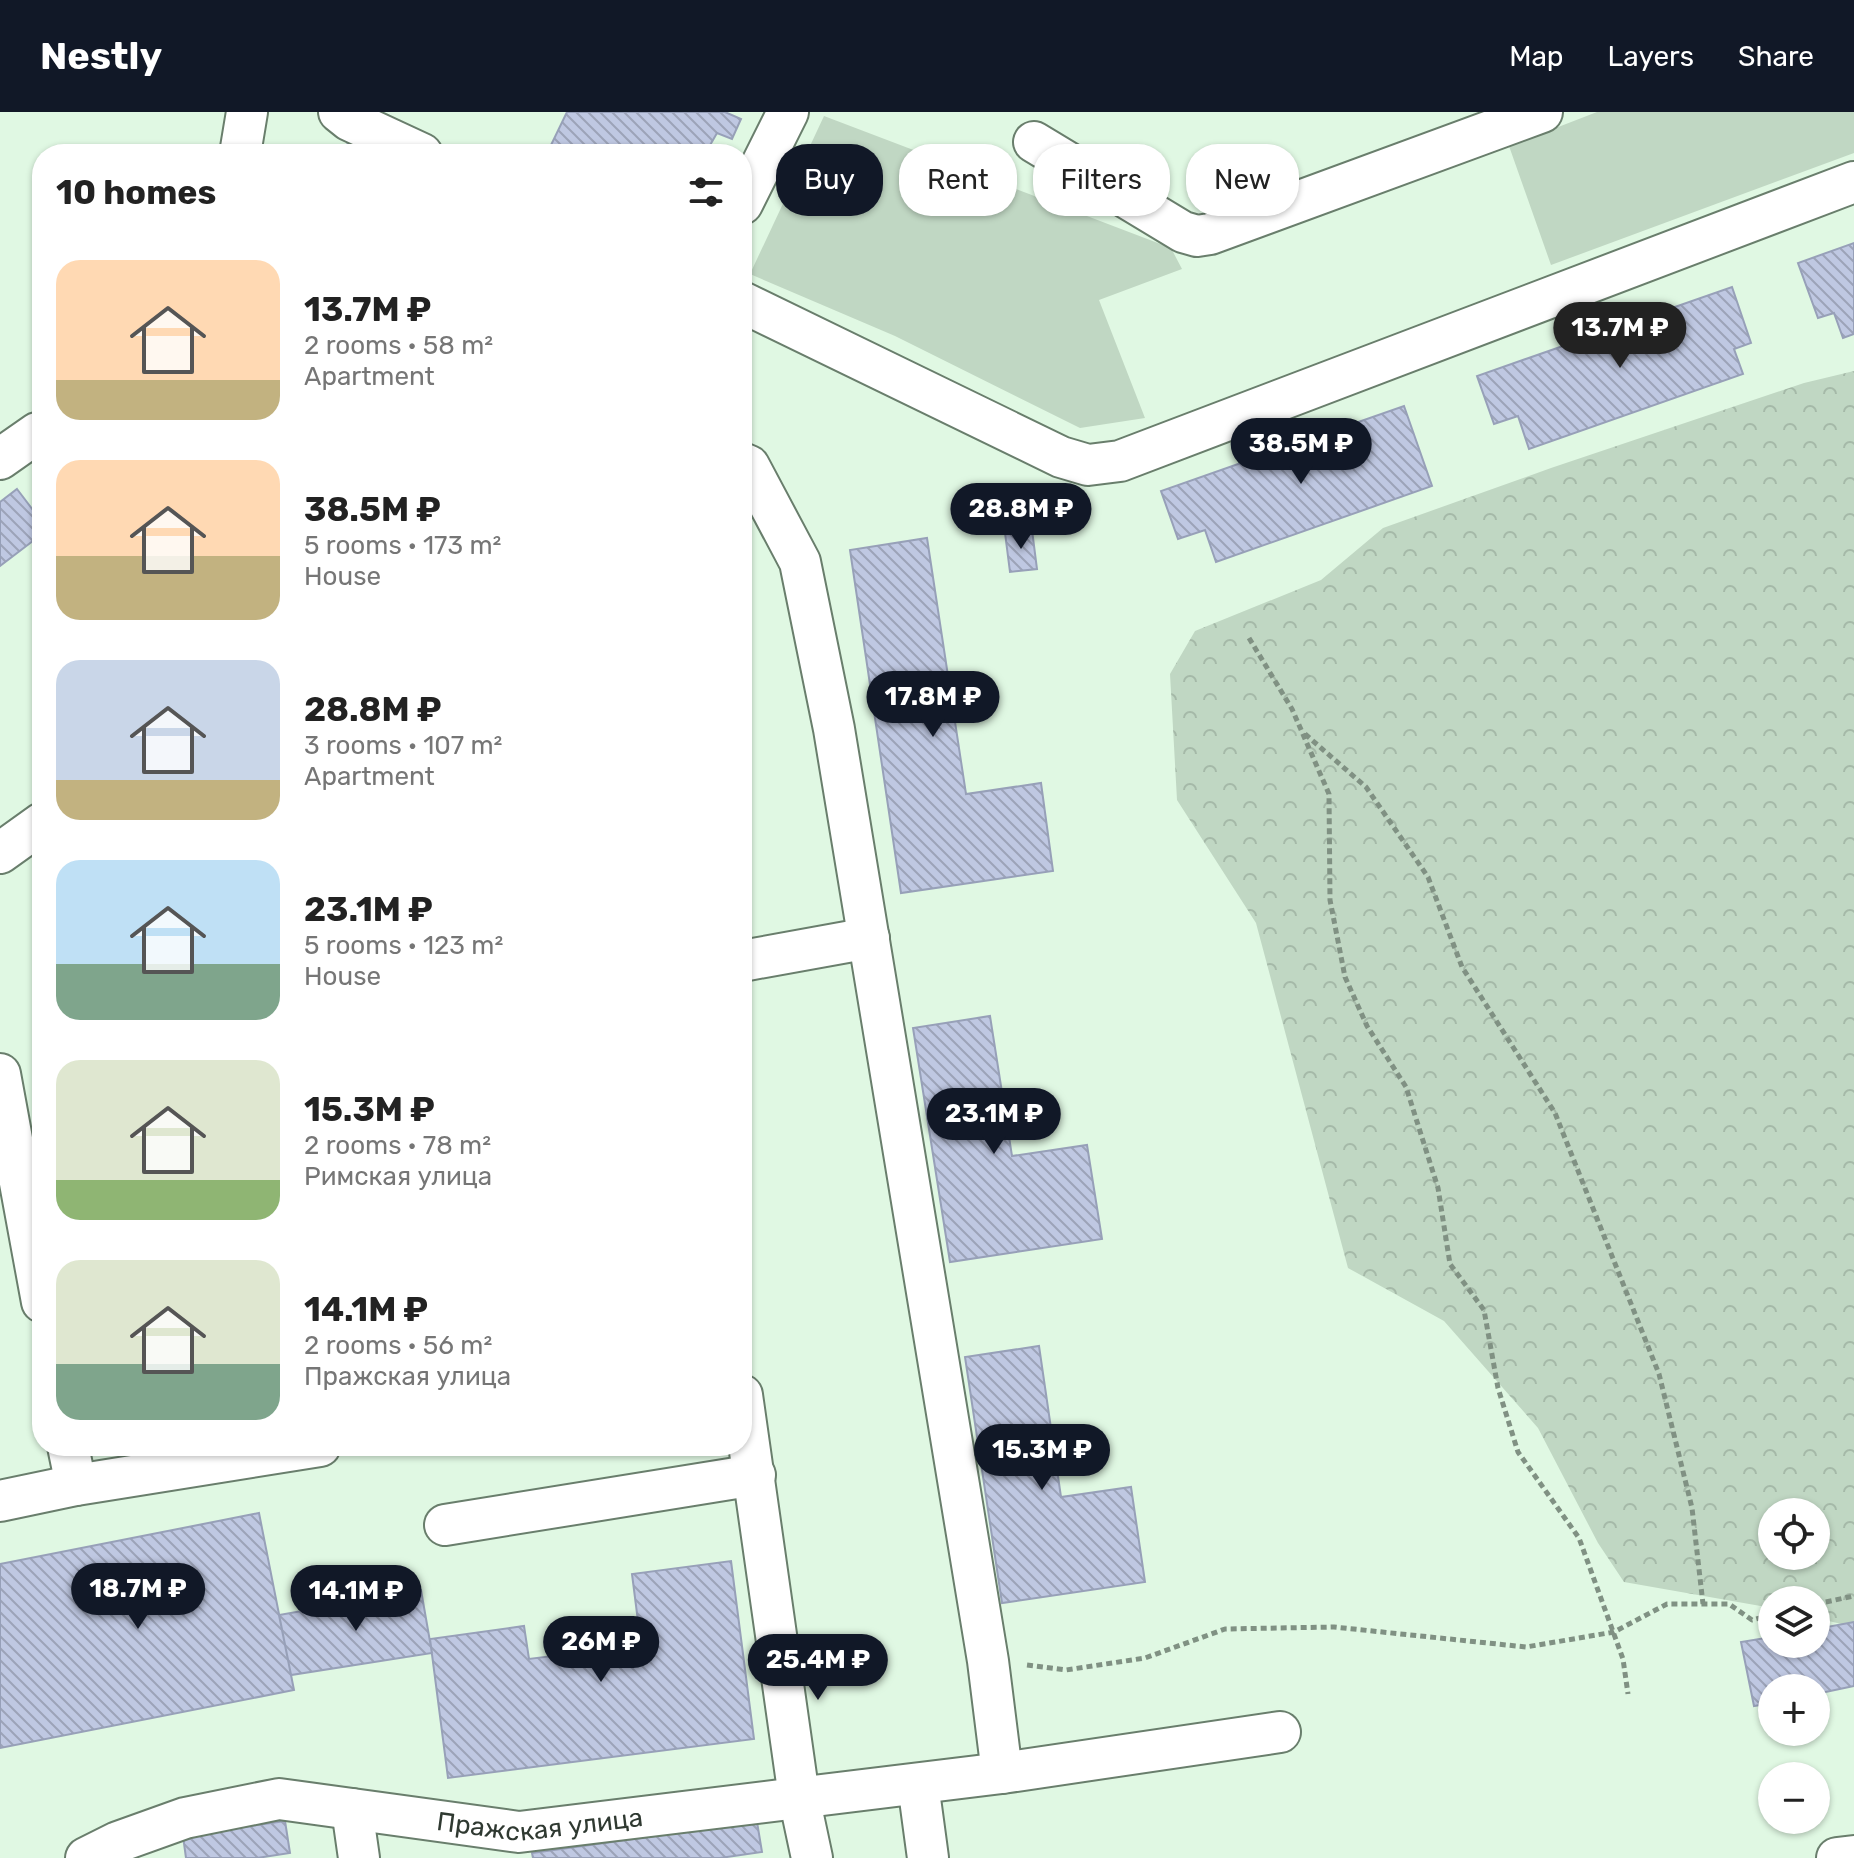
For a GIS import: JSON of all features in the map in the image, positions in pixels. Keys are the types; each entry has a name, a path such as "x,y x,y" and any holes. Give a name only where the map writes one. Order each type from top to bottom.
{"street":[{"path":"242,144 248,112"},
{"path":"339,112 349,120 401,144"},
{"path":"752,184 788,112"},
{"path":"1034,142 1183,232 1197,236 1210,234 1542,112"},
{"path":"752,307 1061,457 1088,465 1120,461 1854,182"},
{"path":"0,459 32,437"},
{"path":"752,472 800,562 834,729 988,1661 1002,1773"},
{"path":"752,959 869,938"},
{"path":"0,1074 32,1248"},
{"path":"70,1456 76,1485"},
{"path":"0,1501 76,1485 257,1456"},
{"path":"752,1456 799,1797 810,1847"},
{"path":"445,1525 755,1475"},
{"name":"Пражская улица","path":"86,1858 118,1842 185,1818 279,1799 519,1832 1002,1773 1280,1732"},
{"path":"918,1784 928,1858"},
{"path":"352,1809 359,1858"},
{"path":"1837,1858 1854,1856"}],"path":[{"path":"1249,638 1292,709 1329,794 1330,900 1345,977 1367,1026 1406,1087 1438,1188 1450,1264 1484,1310 1498,1388 1518,1452 1579,1538 1623,1659 1628,1694"},
{"path":"1301,730 1366,787 1428,877 1462,967 1555,1113 1659,1374 1692,1508 1703,1604"},
{"path":"1830,1601 1854,1596"},
{"path":"988,1661 1066,1670 1145,1658 1225,1629 1334,1627 1526,1647 1614,1632 1667,1604 1729,1604 1752,1620 1758,1618"}],"green space":[{"path":"1597,112 1854,112 1854,153 1551,265 1509,146"},
{"path":"824,116 899,145 899,216 1017,216 1017,189 1033,196 1033,216 1087,216 1171,248 1182,269 1099,300 1145,418 1080,428 895,336 752,275 777,216 883,216 883,144 811,144"},
{"path":"1854,371 1854,1627 1830,1621 1830,1586 1758,1586 1758,1606 1624,1582 1598,1543 1538,1428 1444,1321 1348,1268 1256,923 1177,800 1170,674 1195,631 1321,580 1383,528 1804,383"}],"building":[{"path":"567,112 725,112 741,119 732,139 717,133 711,144 551,144"},
{"path":"567,112 725,112 741,119 732,139 717,133 711,144 551,144"},
{"path":"357,131 373,144 347,144"},
{"path":"1854,243 1854,334 1843,338 1834,313 1818,318 1798,263"},
{"path":"1732,287 1751,343 1734,349 1743,374 1529,449 1518,416 1494,424 1477,376"},
{"path":"1404,406 1432,486 1216,562 1205,530 1178,539 1161,491"},
{"path":"17,489 32,509 32,542 0,566 0,502"},
{"path":"1032,530 1037,569 1010,572 1005,533"},
{"path":"927,538 966,794 1041,783 1053,871 901,893 850,550"},
{"path":"990,1016 1012,1156 1087,1145 1102,1239 950,1262 913,1028"},
{"path":"1039,1346 1061,1497 1131,1487 1145,1582 1002,1603 965,1357"},
{"path":"259,1513 294,1690 0,1748 0,1564"},
{"path":"731,1561 754,1739 448,1778 430,1639 524,1626 529,1659 641,1645 632,1574"},
{"path":"421,1590 432,1653 291,1675 279,1615"},
{"path":"1854,1622 1854,1686 1830,1691 1830,1674 1758,1674 1758,1705 1754,1706 1741,1642 1758,1639 1758,1658 1830,1658 1830,1626"},
{"path":"285,1821 290,1853 257,1858 186,1858 183,1836"},
{"path":"757,1822 762,1852 720,1858 533,1858 532,1853"}]}
